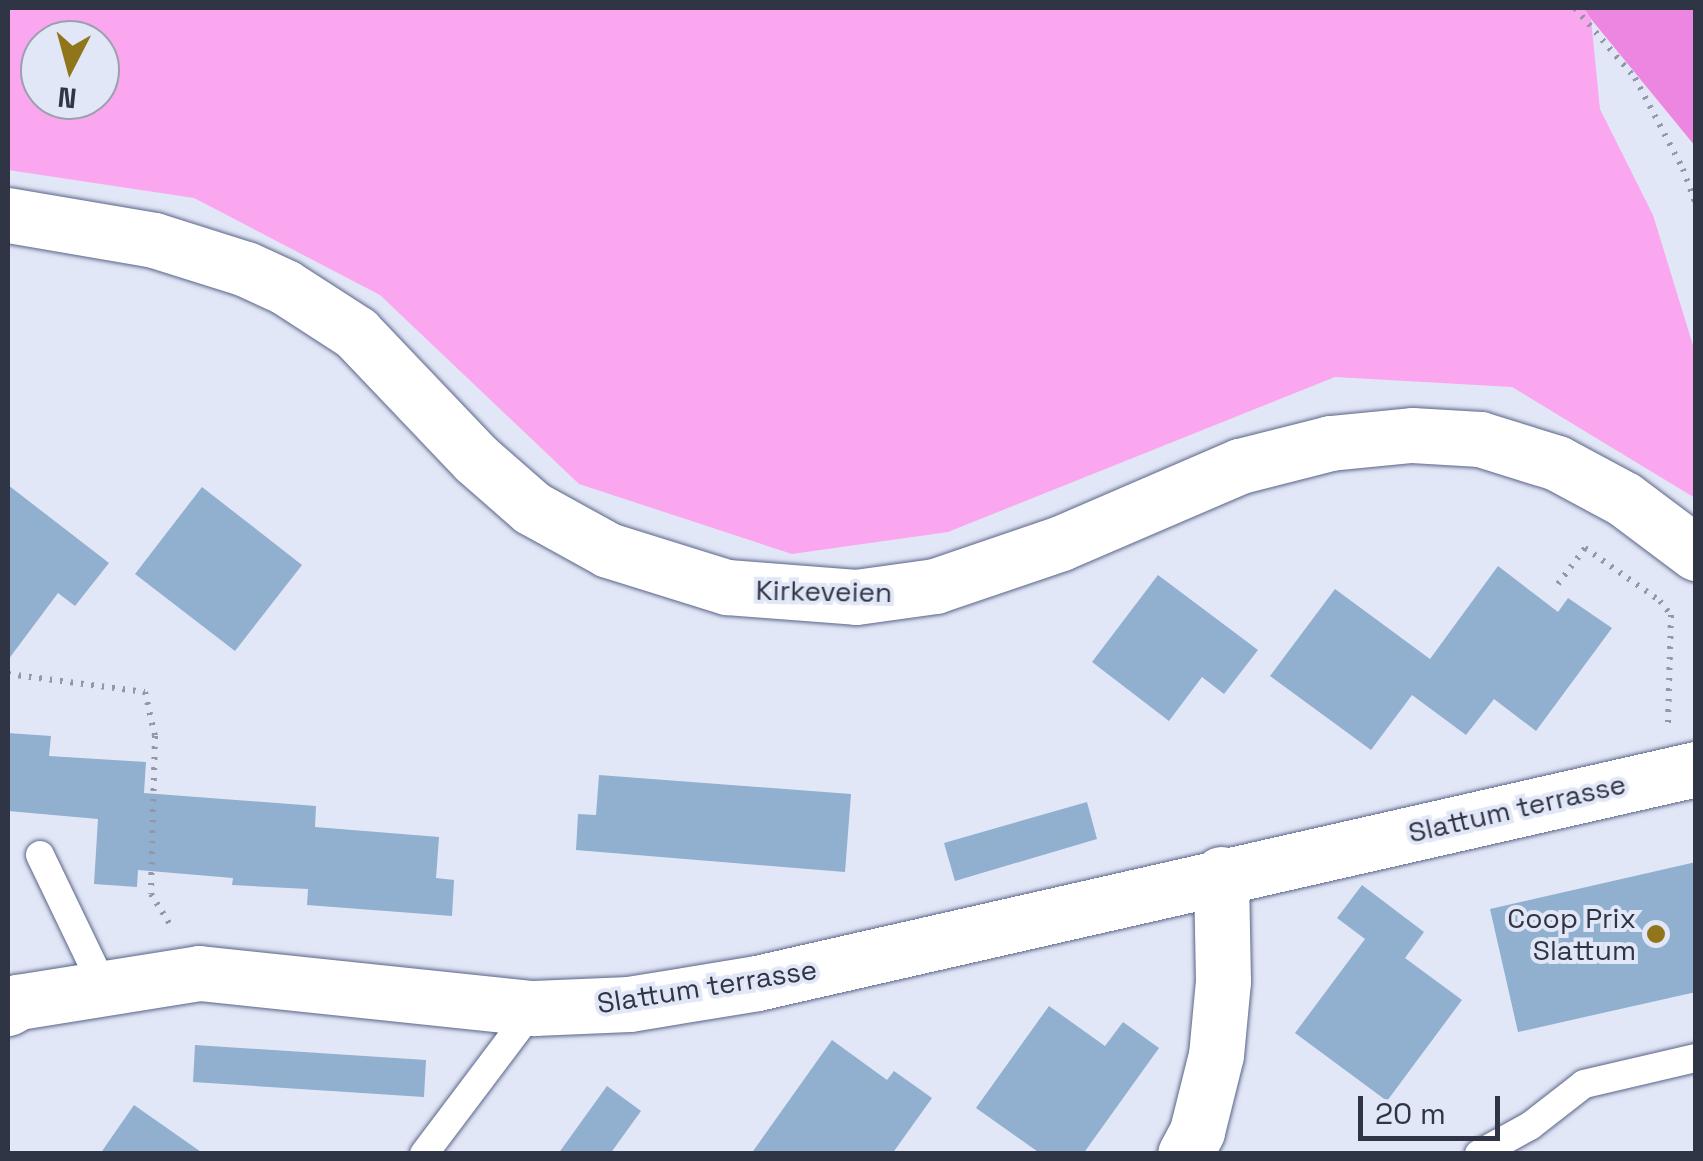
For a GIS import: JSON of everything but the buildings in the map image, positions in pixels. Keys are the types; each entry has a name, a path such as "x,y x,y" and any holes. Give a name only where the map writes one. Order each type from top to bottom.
{"street":[{"name":"Kirkeveien","path":"8,215 154,240 246,268 285,287 356,333 476,459 532,508 608,550 728,587 856,597 935,586 1062,544 1254,461 1330,443 1412,435 1480,440 1558,464 1624,499 1696,553"},
{"name":"Slattum terrasse","path":"8,1008 18,1002 199,973 534,1008 628,1004 757,982 1221,874 1682,754"},
{"path":"1186,1154 1197,1131 1216,1054 1223,981 1221,874"}],"lane":[{"path":"40,855 104,988"},
{"path":"424,1154 534,1008"},
{"path":"1479,1154 1530,1126 1584,1084 1696,1058"}],"path":[{"path":"1575,8 1635,78 1683,168 1696,204"},
{"path":"1558,584 1585,548 1660,601 1671,616 1682,754"},
{"path":"8,674 145,692 155,736 150,894 199,973"}],"shaded area":[{"path":"8,8 1584,8 1591,19 1600,109 1653,215 1695,352 1695,498 1512,387 1335,377 948,532 792,554 579,484 380,295 194,198 8,170"},
{"path":"1584,8 1695,8 1695,146 1591,19"}],"place":[{"name":"Coop Prix Slattum","path":"1656,934"}]}
